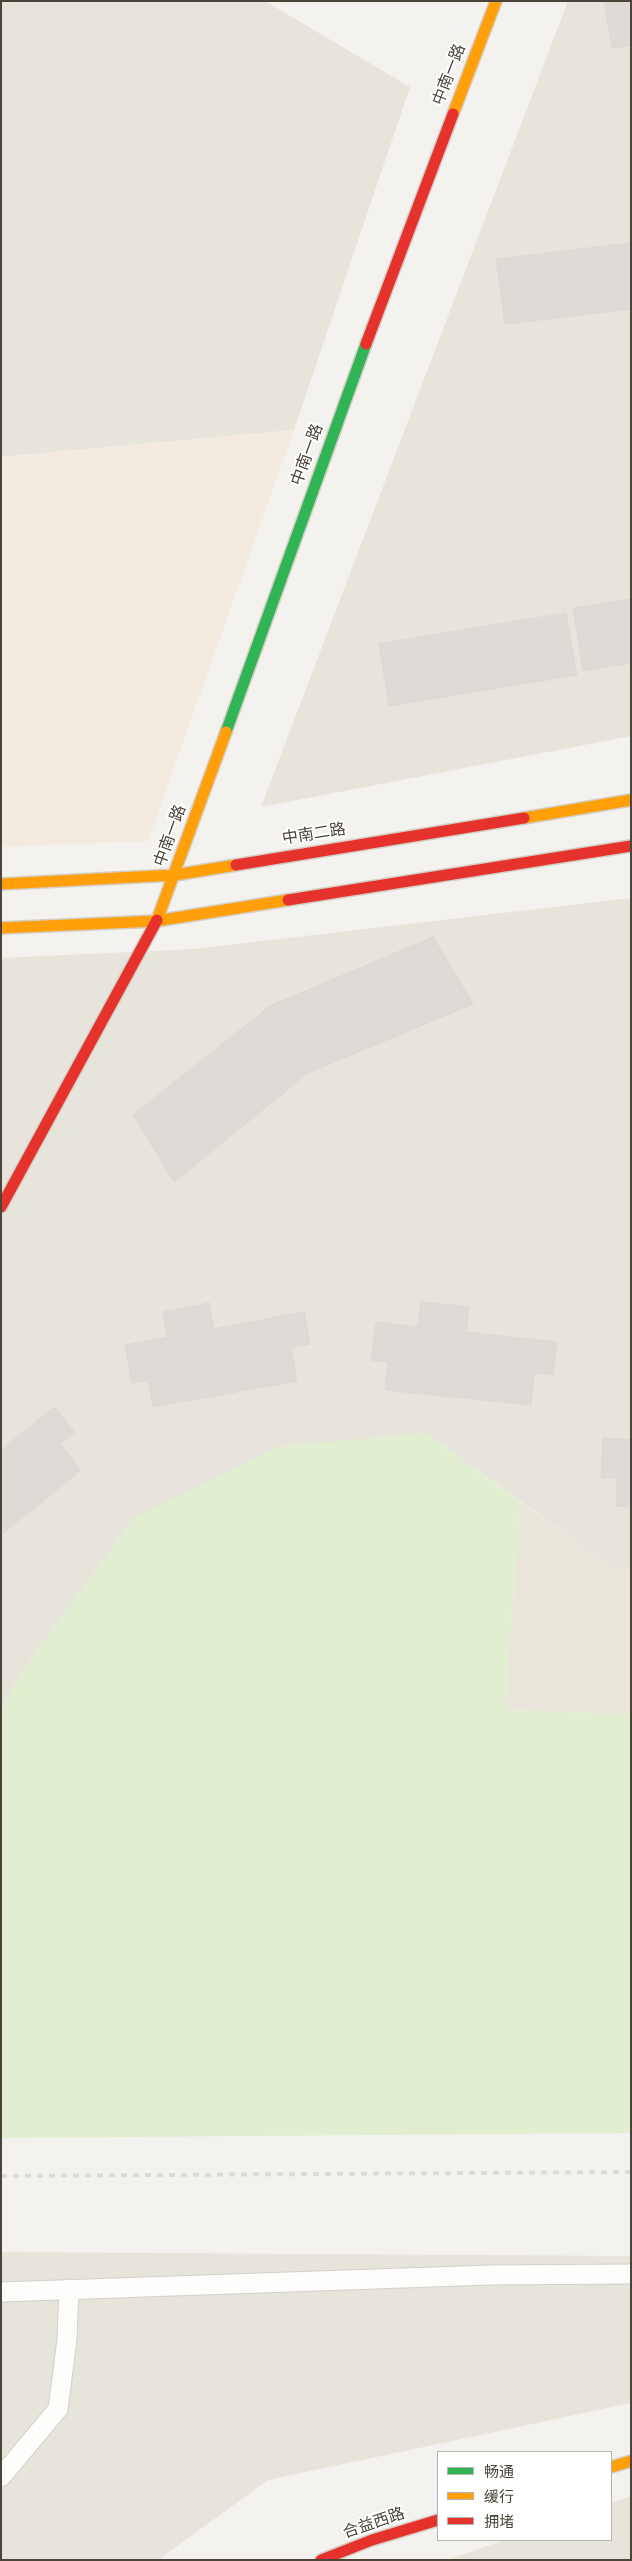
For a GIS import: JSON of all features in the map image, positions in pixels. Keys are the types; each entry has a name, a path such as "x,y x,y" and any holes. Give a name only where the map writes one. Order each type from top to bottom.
{"street":[{"name":"中南一路","path":"1,1207 156,921 175,875 380,304 496,1"},
{"name":"中南二路","path":"1,884 175,875 631,800"},
{"path":"1,928 156,921 631,846"},
{"path":"612,2467 631,2461"},
{"name":"合益西路","path":"321,2560 372,2540 437,2520"}],"lane":[{"path":"1,2292 490,2275 631,2274"},
{"path":"1,2477 58,2409 67,2340 69,2289"}],"shaded area":[{"path":"1,1 265,1 410,87 294,430 1,457"},
{"path":"568,1 631,1 631,736 261,807"},
{"path":"294,430 148,841 1,847 1,457"},
{"path":"631,898 631,1571 616,1569 425,1433 135,1517 21,1673 1,1710 1,958 194,949"},
{"path":"521,1502 616,1569 631,1571 631,1714 504,1710"},
{"path":"1,2252 631,2256 631,2403 268,2480 158,2560 1,2560"},
{"path":"631,2496 631,2560 447,2560 502,2541 612,2541 612,2503"}],"green space":[{"path":"425,1433 521,1502 504,1710 631,1714 631,2133 1,2138 1,1710 21,1673 135,1517 282,1446"}],"building":[{"path":"604,1 631,1 631,45 612,48"},
{"path":"631,243 631,309 505,324 496,259"},
{"path":"631,599 631,663 583,671 573,608"},
{"path":"566,613 577,675 389,706 379,644"},
{"path":"433,937 473,1004 308,1073 174,1182 133,1115 270,1006"},
{"path":"421,1302 469,1307 466,1332 557,1342 553,1375 534,1373 531,1405 385,1390 388,1362 371,1360 376,1322 418,1327"},
{"path":"209,1303 214,1329 304,1312 310,1344 291,1348 297,1381 153,1407 148,1380 132,1383 125,1345 167,1337 163,1312"},
{"path":"54,1407 75,1432 60,1444 81,1470 1,1535 1,1450"},
{"path":"603,1438 631,1440 631,1507 616,1506 617,1478 601,1478"}],"railway":[{"path":"1,2176 631,2172"}],"traffic: fast":[{"path":"226,732 366,344"}],"traffic: slow":[{"path":"453,114 496,1"},
{"path":"157,920 226,732"},
{"path":"524,818 631,800"},
{"path":"1,884 175,875 236,865"},
{"path":"1,928 156,921 288,900"},
{"path":"612,2467 631,2461"}],"traffic: jam":[{"path":"366,344 453,114"},
{"path":"236,865 524,818"},
{"path":"288,900 631,846"},
{"path":"1,1207 157,920"},
{"path":"321,2560 372,2540 437,2520"}]}
